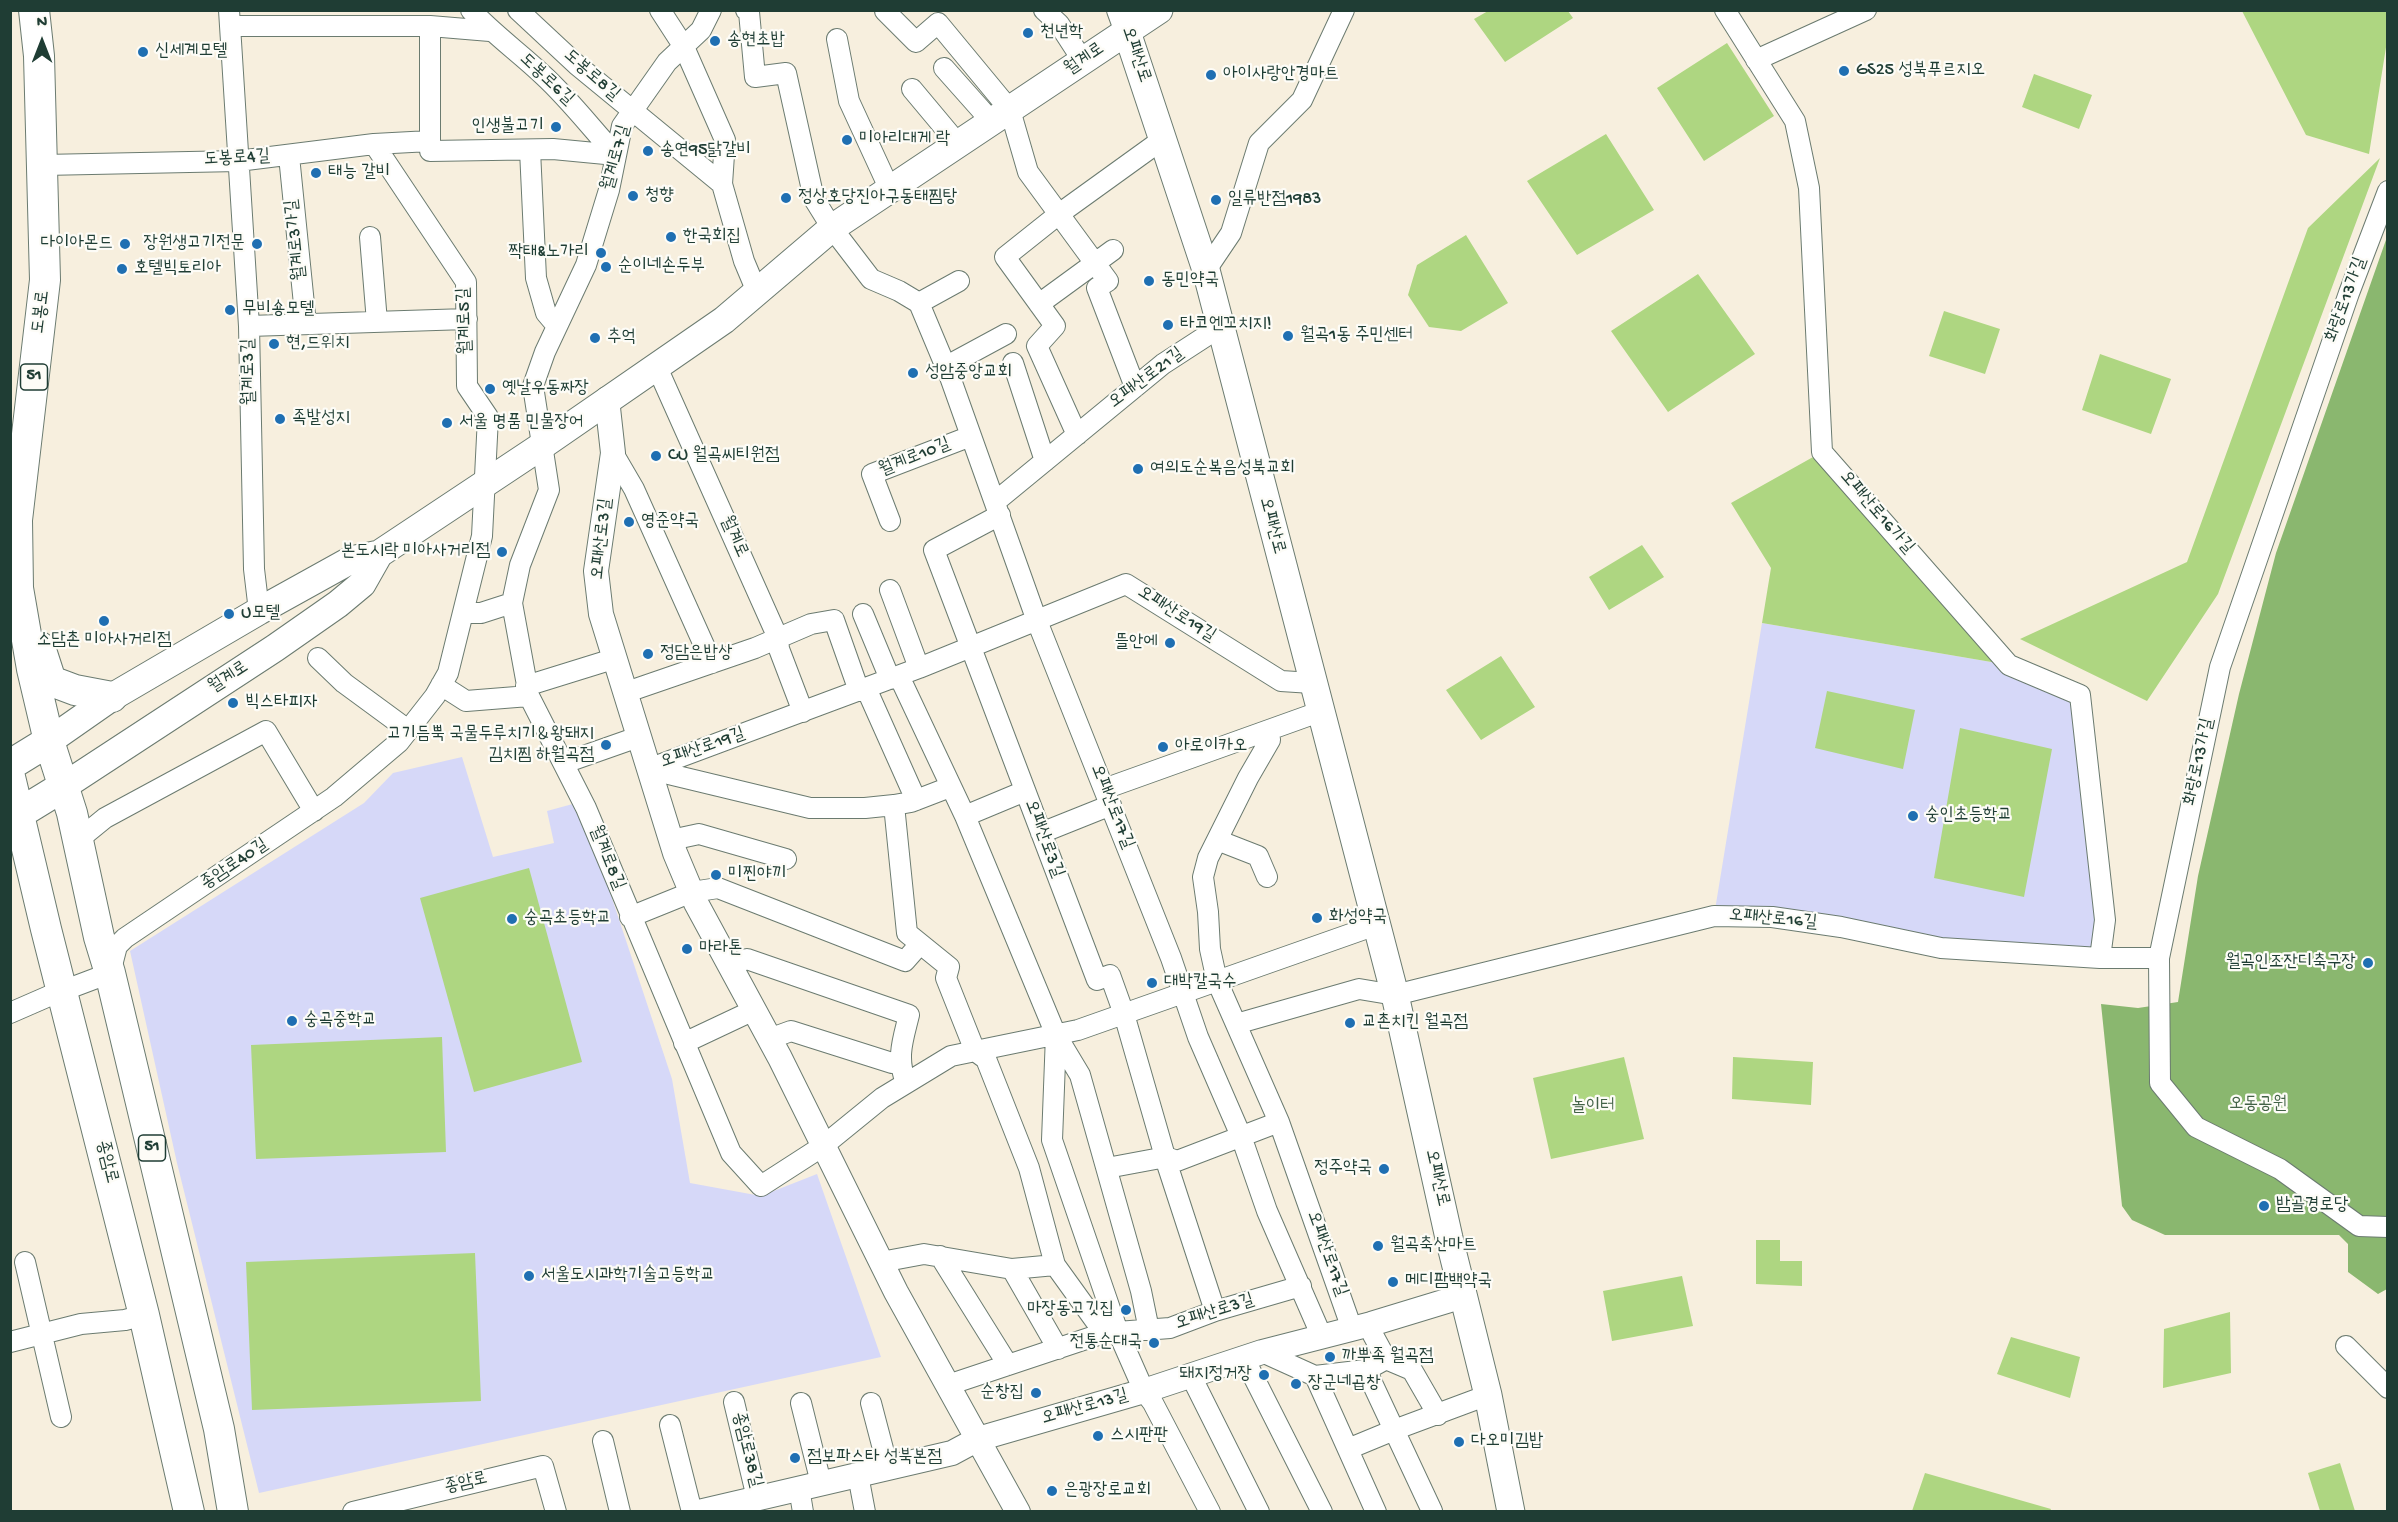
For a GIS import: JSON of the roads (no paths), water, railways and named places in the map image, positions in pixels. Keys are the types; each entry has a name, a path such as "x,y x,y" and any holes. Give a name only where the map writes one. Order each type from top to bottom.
{"main road":[{"name":"도봉로","path":"34,10 39,56 45,280 17,520 18,588 32,669 49,741 64,786"},
{"name":"월계로","path":"49,741 112,697 259,611 351,560 379,554 543,445 724,320 832,228 1083,61 1123,21 1160,10"},
{"name":"오패산로","path":"1123,21 1206,270 1319,712 1395,995 1463,1296 1488,1395 1511,1512"},
{"path":"17,520 31,609 44,664 51,681 75,690 112,697"},
{"name":"월계로","path":"64,786 338,604 362,584 379,554"},
{"path":"10,765 49,741"},
{"path":"10,777 15,818 64,786"},
{"name":"51","path":"64,786 216,1418 234,1512"},
{"name":"종암로","path":"15,818 63,990 144,1315 189,1512"},
{"path":"10,891 19,893 34,907 46,929"}],"street":[{"name":"도봉로6길","path":"471,10 490,31 551,82 616,155"},
{"name":"도봉로8길","path":"518,10 577,65 722,184"},
{"path":"660,10 684,47 725,140 722,184 744,261 758,292"},
{"name":"월계로7길","path":"543,445 533,386 545,352 586,265 609,190 622,126 668,62 701,30 711,10"},
{"path":"746,10 749,12 755,76 786,73 814,199 832,228 871,279 919,303 959,281"},
{"path":"1044,10 1059,24 1083,61"},
{"path":"1206,270 1231,233 1259,143 1302,100 1344,10"},
{"name":"오패산로16가길","path":"1725,10 1795,121 1809,188 1822,452 2009,664 2080,695 2105,920 2100,958"},
{"path":"1756,60 1866,10"},
{"path":"885,11 916,42 933,17 1001,116 1028,172 1108,281 1096,288 1136,387"},
{"name":"월계로3길","path":"259,611 254,569 249,326 229,18 430,26 490,31"},
{"path":"430,26 430,141"},
{"path":"837,39 849,101 890,190"},
{"path":"944,68 1001,116"},
{"path":"912,89 958,144"},
{"path":"1077,435 1037,346 1056,326 1005,257 1059,214 1162,139"},
{"name":"도봉로4길","path":"43,165 237,161 374,144 430,141 430,151 553,149 616,155"},
{"name":"월계로5길","path":"374,144 466,282 467,386 488,417 483,483"},
{"path":"530,150 536,278 546,312 557,326"},
{"name":"월계로3가길","path":"289,156 306,324"},
{"name":"화랑로13가길","path":"2388,191 2349,293 2220,667 2159,958 2160,1083 2196,1127 2280,1169 2359,1226 2388,1227"},
{"path":"370,237 377,322"},
{"path":"1039,304 1113,250"},
{"name":"월계로10길","path":"919,303 971,436 1037,621"},
{"path":"249,326 467,319"},
{"name":"오패산로21길","path":"997,508 1045,460 1163,364 1220,327"},
{"path":"945,367 1006,334"},
{"path":"1013,363 1045,460"},
{"name":"월계로","path":"656,365 778,638 779,649 803,712"},
{"name":"오패산로3길","path":"607,399 613,453 596,571 601,614 613,659 671,840 692,892 769,1038 881,1262 1018,1512"},
{"name":"월계로10길","path":"890,521 872,474 971,436"},
{"name":"월계로8길","path":"543,445 549,490 520,565 512,603 527,691 586,808 731,1152 761,1186 824,1146"},
{"name":"오패산로3길","path":"613,453 634,489 712,663"},
{"name":"종암로40길","path":"110,973 117,946 125,938 334,797 399,742 448,673 482,536 483,483"},
{"path":"971,648 934,550 997,508"},
{"name":"오패산로19길","path":"648,769 971,648 1126,584 1281,681 1312,683"},
{"path":"890,590 919,668"},
{"path":"463,613 481,613 512,603"},
{"path":"863,614 964,816 1056,1035 1080,1076 1141,1291 1149,1330"},
{"path":"624,693 712,663 811,624 834,620 862,689 916,800"},
{"name":"오패산로17길","path":"1037,621 1171,958 1198,1037 1241,1136 1268,1211 1322,1337"},
{"name":"오패산로3길","path":"971,648 1097,980 1110,975 1124,1014"},
{"path":"318,658 344,683 408,730"},
{"path":"441,685 466,701 527,691 613,659"},
{"path":"1041,833 1107,797 1269,730 1319,712"},
{"path":"1217,981 1210,949 1203,877 1208,858 1270,740 1269,730"},
{"path":"78,840 105,818 266,731 314,811"},
{"path":"564,763 638,738"},
{"path":"648,769 810,808 865,808 894,805 916,800 950,787"},
{"path":"964,816 1025,791"},
{"path":"894,805 907,933 949,967 946,978 975,1051 986,1059 1029,1168 1055,1265 1111,1332 1153,1403 1210,1512"},
{"path":"671,840 699,834 786,859"},
{"path":"1217,840 1258,856 1267,877"},
{"path":"630,917 692,892 718,888 905,961 920,944"},
{"name":"오패산로16길","path":"1395,995 1714,916 1773,917 1840,927 1941,948 2100,958 2159,958"},
{"path":"824,1146 882,1098 951,1056 1078,1030 1376,925"},
{"path":"730,965 747,959 909,1015 899,1054 906,1083"},
{"path":"10,1013 110,973"},
{"name":"오패산로17길","path":"1217,981 1279,1122 1361,1326"},
{"path":"1236,1024 1359,989 1395,995"},
{"path":"684,1043 754,1010"},
{"path":"1124,1014 1166,1158 1215,1311"},
{"path":"769,1038 791,1031 892,1063 900,1061"},
{"path":"1056,1035 1052,1140 1111,1332"},
{"path":"1107,1168 1166,1158 1177,1161 1279,1122"},
{"path":"881,1262 924,1254 1012,1269 1055,1265"},
{"path":"940,1256 1008,1365"},
{"path":"25,1262 61,1417"},
{"path":"1012,1269 1058,1349"},
{"name":"오패산로3길","path":"948,1385 1111,1332 1170,1328 1215,1311 1302,1286"},
{"name":"오패산로13길","path":"978,1439 1144,1391 1253,1355 1463,1296"},
{"path":"10,1342 81,1324 125,1320 144,1315"},
{"path":"1361,1326 1373,1335 1386,1359 1412,1370 1438,1415"},
{"path":"2346,1346 2388,1388"},
{"path":"1253,1355 1315,1376 1366,1370 1386,1359"},
{"path":"1253,1355 1322,1512"},
{"path":"1366,1370 1432,1511"},
{"path":"1191,1376 1259,1512"},
{"path":"1315,1376 1376,1512"},
{"path":"1348,1449 1488,1395"},
{"name":"종암로38길","path":"734,1402 747,1504"},
{"path":"801,1402 808,1494"},
{"path":"871,1403 888,1468"},
{"path":"670,1425 692,1512"},
{"name":"종암로38길","path":"699,1512 808,1494 858,1475 952,1453 978,1439"},
{"path":"603,1441 620,1512"},
{"name":"종암로","path":"353,1512 416,1504 543,1466 556,1512"},
{"path":"858,1475 865,1512"}],"place":[{"name":"천년학","path":"1028,33"},
{"name":"송현초밥","path":"715,41"},
{"name":"신세계모텔","path":"143,52"},
{"name":"GS25 성북푸르지오","path":"1844,71"},
{"name":"아이사랑안경마트","path":"1211,75"},
{"name":"인생불고기","path":"556,127"},
{"name":"미아리대게 락","path":"847,140"},
{"name":"송연95닭갈비","path":"648,151"},
{"name":"태능 갈비","path":"316,173"},
{"name":"청향","path":"633,196"},
{"name":"정상호당진아구동태찜탕","path":"786,198"},
{"name":"일류반점1983","path":"1216,200"},
{"name":"한국회집","path":"671,237"},
{"name":"다이아몬드","path":"125,244"},
{"name":"장원생고기전문","path":"257,244"},
{"name":"짝태&노가리","path":"601,253"},
{"name":"순이네손두부","path":"606,267"},
{"name":"호텔빅토리아","path":"122,269"},
{"name":"동민약국","path":"1149,281"},
{"name":"무비숑모텔","path":"230,310"},
{"name":"타코엔꼬치지!","path":"1168,325"},
{"name":"월곡1동 주민센터","path":"1288,336"},
{"name":"추억","path":"595,338"},
{"name":"현,드위치","path":"274,344"},
{"name":"성암중앙교회","path":"913,373"},
{"name":"옛날우동짜장","path":"490,389"},
{"name":"족발성지","path":"280,419"},
{"name":"서울 명품 민물장어","path":"447,423"},
{"name":"CU 월곡씨티원점","path":"656,456"},
{"name":"여의도순복음성북교회","path":"1138,469"},
{"name":"영준약국","path":"629,522"},
{"name":"본도시락 미아사거리점","path":"502,552"},
{"name":"U모텔","path":"229,614"},
{"name":"소담촌 미아사거리점","path":"104,621"},
{"name":"뜰안에","path":"1170,643"},
{"name":"정담은밥상","path":"648,654"},
{"name":"빅스타피자","path":"233,703"},
{"name":"고기듬뿍 국물두루치기＆왕돼지 김치찜 하월곡점","path":"606,745"},
{"name":"아로이카오","path":"1163,747"},
{"name":"숭인초등학교","path":"1913,816"},
{"name":"미찐야끼","path":"716,875"},
{"name":"화성약국","path":"1317,918"},
{"name":"숭곡초등학교","path":"512,919"},
{"name":"마라톤","path":"687,949"},
{"name":"월곡인조잔디축구장","path":"2368,963"},
{"name":"대박칼국수","path":"1152,983"},
{"name":"숭곡중학교","path":"292,1021"},
{"name":"교촌치킨 월곡점","path":"1350,1023"},
{"name":"정주약국","path":"1384,1169"},
{"name":"밤골경로당","path":"2264,1206"},
{"name":"월곡축산마트","path":"1378,1246"},
{"name":"서울도시과학기술고등학교","path":"529,1276"},
{"name":"메디팜백약국","path":"1393,1282"},
{"name":"마장동고깃집","path":"1126,1310"},
{"name":"전통순대국","path":"1154,1343"},
{"name":"까뿌족 월곡점","path":"1330,1357"},
{"name":"돼지정거장","path":"1264,1375"},
{"name":"장군네곱창","path":"1296,1384"},
{"name":"순창집","path":"1036,1393"},
{"name":"스시판판","path":"1098,1436"},
{"name":"다오미김밥","path":"1459,1442"},
{"name":"점보파스타 성북본점","path":"795,1458"},
{"name":"은광장로교회","path":"1052,1491"}],"park label":[{"name":"오동공원","path":"2258,1105"},
{"name":"놀이터","path":"1593,1107"}]}
